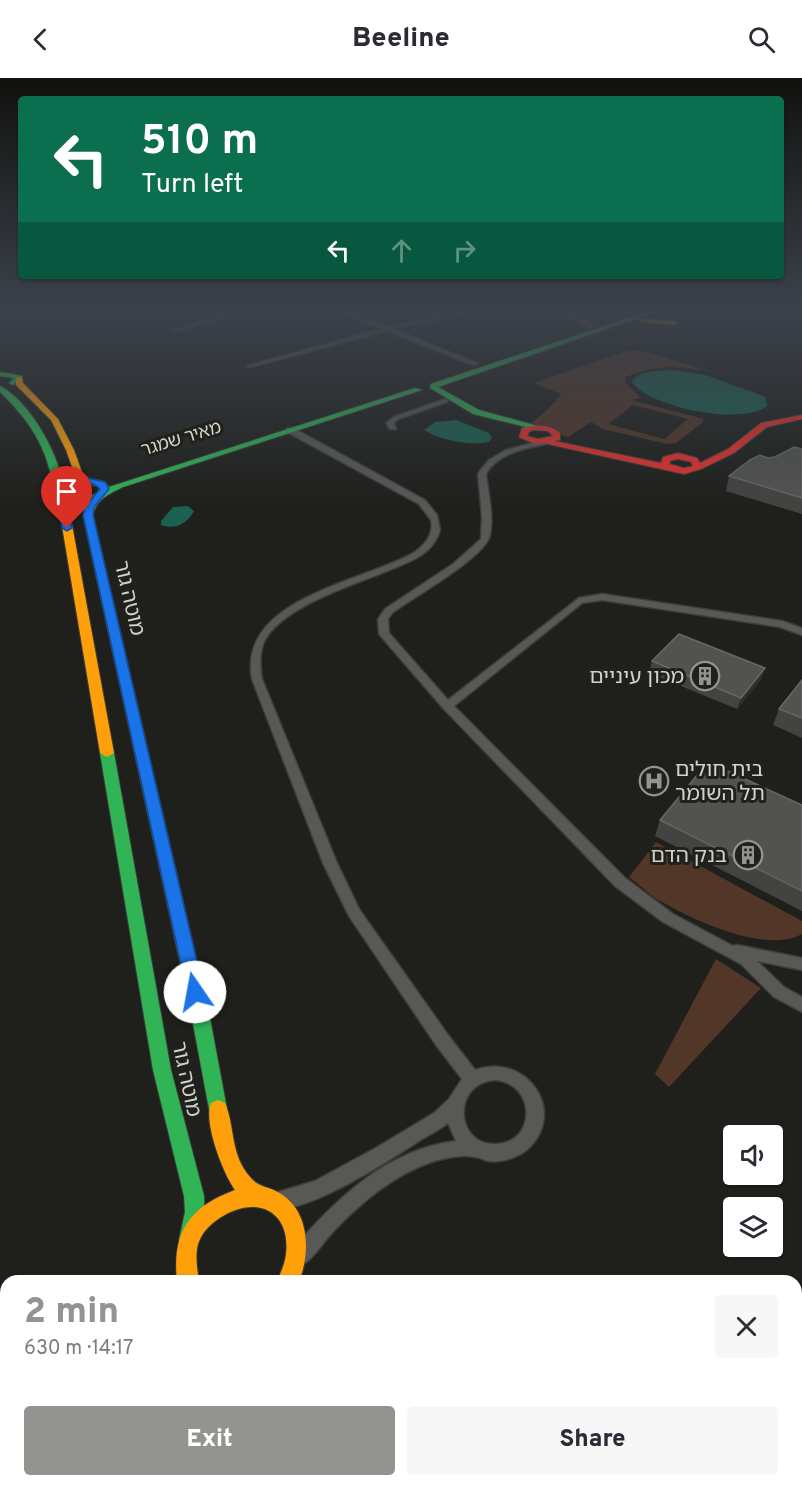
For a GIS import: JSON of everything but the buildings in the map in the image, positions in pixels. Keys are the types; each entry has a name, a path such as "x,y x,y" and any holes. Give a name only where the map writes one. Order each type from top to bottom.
{"street":[{"name":"מאיר שמגר","path":"449,376 424,387 92,481 74,482 58,494 74,503 130,482 424,387 456,376"},
{"path":"1,378 19,379 19,383 54,419 70,450 79,476 104,486 100,495"},
{"name":"מוטה גור","path":"1,378 35,426 54,466 58,494 65,514 162,1070 194,1196 195,1212 185,1268 187,1275"},
{"path":"424,387 472,416 526,433 549,429 549,440"},
{"path":"424,387 526,433"},
{"path":"393,427 390,423 396,418 445,401"},
{"path":"514,449 549,440 574,443 667,463 694,462 716,457 737,447 764,425 802,417"},
{"path":"290,430 422,502 435,517 436,532 431,541 416,554 316,599 281,618 262,639 256,652 255,666 257,679 330,863 354,912 442,1040 472,1079"},
{"path":"526,433 521,444 482,471 486,531 481,546 397,604 383,619 384,634 447,706 632,893 668,918 730,950 759,970 772,985 798,1000"},
{"name":"מוטה גור","path":"100,495 90,506 88,515 202,1024 227,1157 239,1182 288,1216 296,1231 296,1261 290,1275"},
{"path":"447,706 579,601 586,598 602,597 770,622 802,632"},
{"path":"730,950 793,960"},
{"path":"772,985 768,971 793,960"},
{"path":"263,1199 293,1198 328,1184 440,1119 454,1105 463,1086 472,1079 487,1074 511,1078 525,1088 536,1111 531,1134 519,1146 497,1152 479,1148 444,1150 418,1158 380,1180 338,1214 296,1261"},
{"path":"454,1105 458,1128 479,1148"},
{"name":"מוטה גור","path":"189,1240 196,1226 219,1204 229,1199 263,1199"}],"shaded area":[{"path":"555,376 629,376 626,377 625,382 641,398 631,400 704,419 676,443 667,444 603,429 591,422 568,437 527,425 546,411 561,394 534,383","holes":["633,405 688,419 664,439 608,424"]},
{"path":"638,376 707,376 761,395 766,398 767,406 755,412 738,414 697,411 657,400 632,382"},
{"path":"456,420 489,433 492,437 489,442 464,443 438,437 424,430 435,422"},
{"path":"188,506 194,511 180,525 171,527 161,525 161,521 173,507"},
{"path":"656,842 802,921 802,934 787,939 751,938 712,926 658,900 629,877"},
{"path":"716,959 761,988 669,1087 655,1074"}],"traffic: fast":[{"path":"13,383 19,376 16,376"},
{"path":"434,386 464,376"},
{"path":"0,388 40,433 53,460 58,489"},
{"path":"434,388 476,412 535,428"},
{"path":"103,493 105,489 102,484 82,481 70,483 54,495 60,501 68,503 86,501 96,497 120,485 418,390"},
{"path":"98,497 90,506 88,515 200,1013 218,1109"},
{"path":"107,753 162,1070 194,1196 195,1212 189,1240"}],"traffic: slow":[{"path":"19,379 19,383 54,419 70,450 79,476 88,481"},
{"path":"59,500 65,514 107,753"},
{"path":"218,1109 225,1146 232,1167 245,1187 255,1196"},
{"path":"187,1275 186,1262 190,1237 201,1221 212,1211 225,1204 238,1198 253,1196 278,1203 289,1218 296,1238 297,1251 291,1275"}],"traffic: jam":[{"path":"698,467 731,451 764,425 802,417"},
{"path":"533,428 550,429 556,433 557,438 538,442 523,437 525,430 533,428"},
{"path":"546,442 667,467"},
{"path":"678,456 694,460 698,467 684,471 665,465 666,459 678,456"}],"place":[{"name":"מכון עיניים","path":"705,676"},
{"name":"בית חולים תל השומר","path":"654,781"},
{"name":"בנק הדם","path":"748,855"}],"route":[{"path":"67,528 64,508 54,495 56,491 74,482 95,481 102,484 105,489 88,509 88,515 96,541 195,992"}]}
